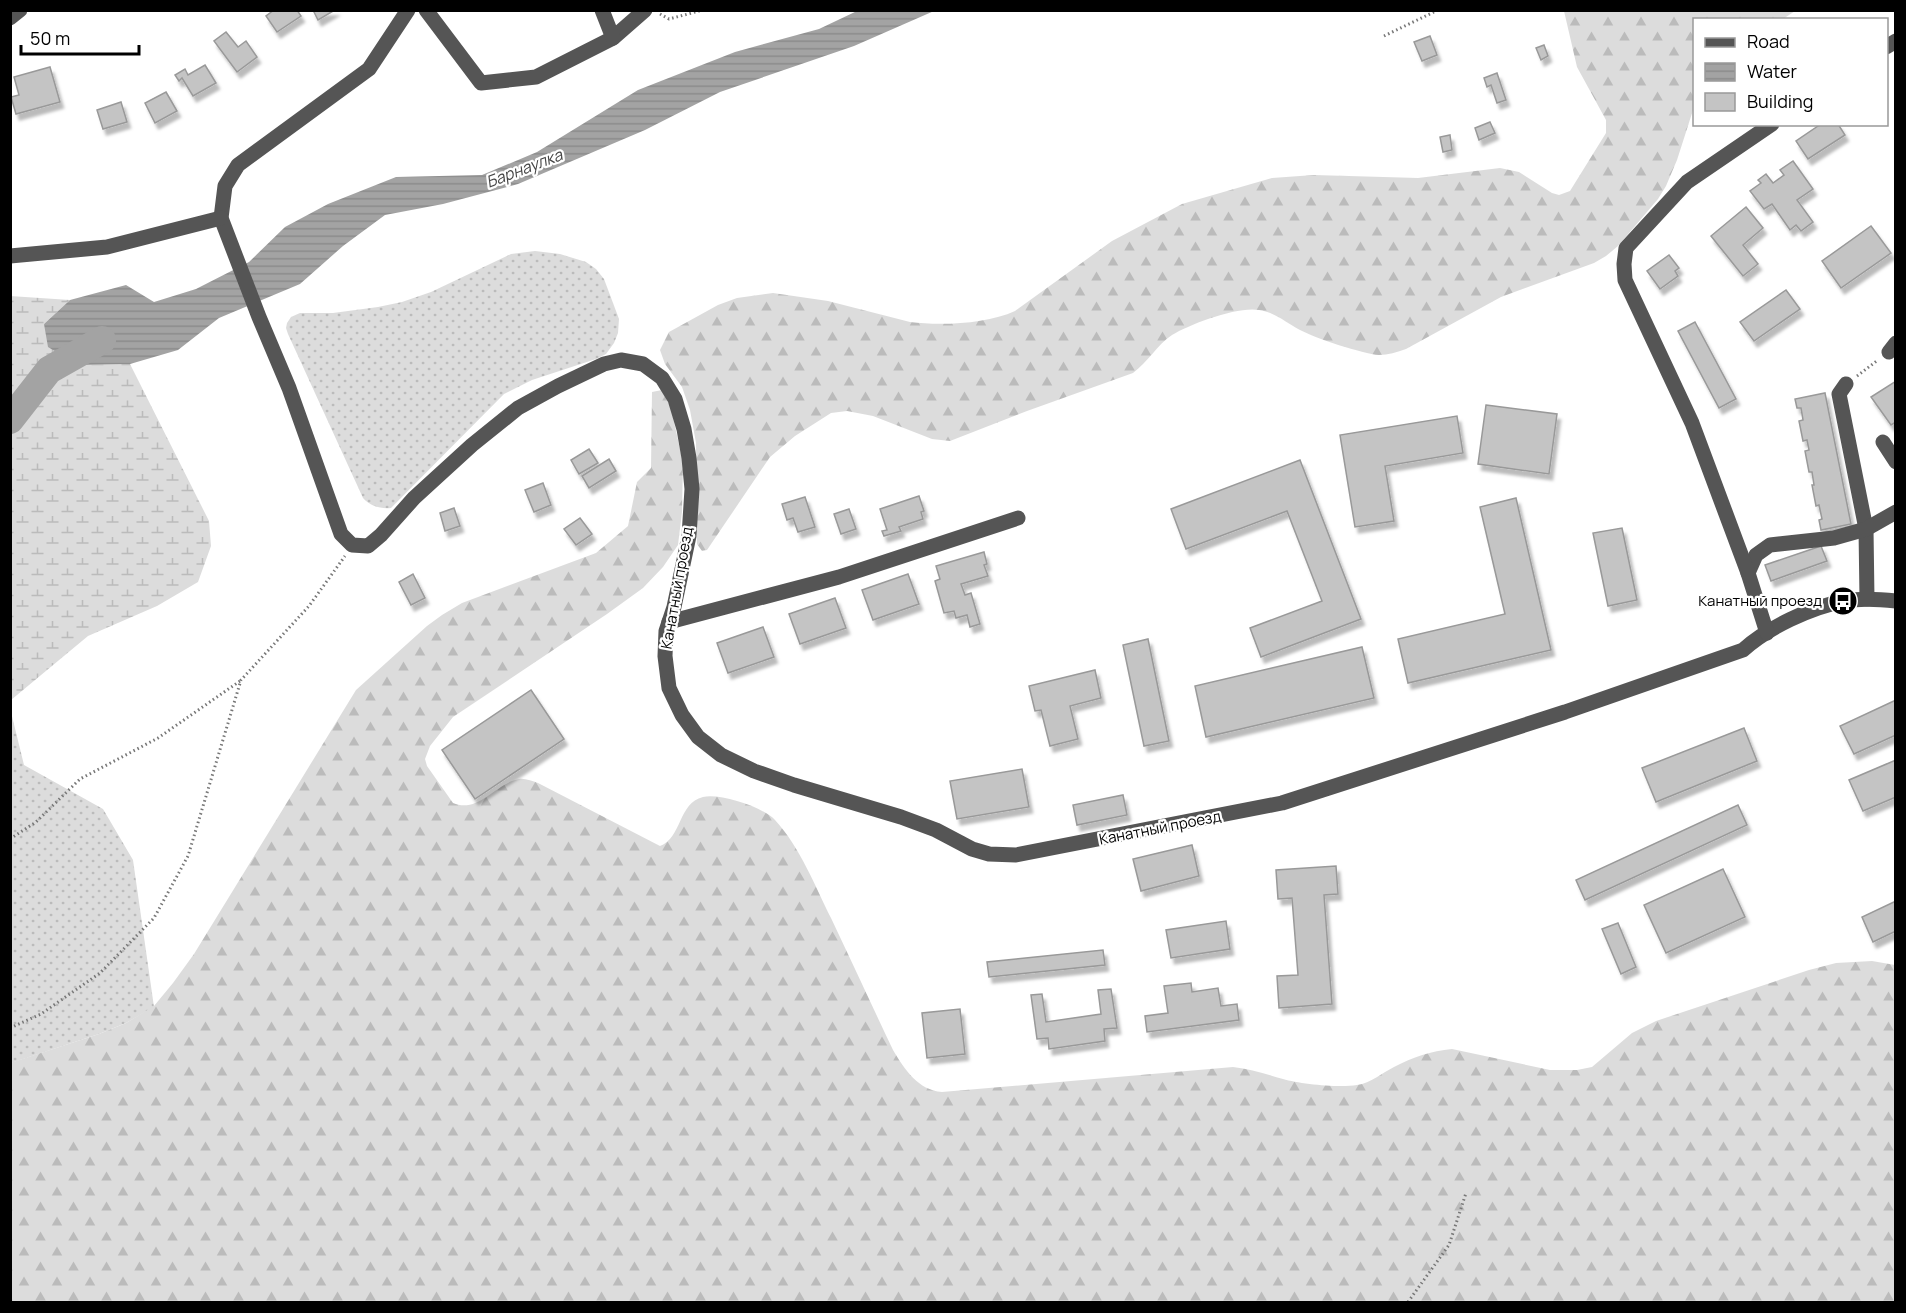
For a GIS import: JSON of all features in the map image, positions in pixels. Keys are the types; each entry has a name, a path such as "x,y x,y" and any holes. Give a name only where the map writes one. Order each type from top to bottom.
{"street":[{"path":"10,18 20,10"},
{"path":"352,545 341,534 289,388 221,218 225,186 238,165 369,69 408,10"},
{"path":"426,10 481,83 536,77 613,39 645,10"},
{"path":"602,10 613,39"},
{"path":"1767,633 1748,573 1692,423 1625,279 1624,264 1626,248 1687,182 1769,126"},
{"path":"10,256 106,247 221,218"},
{"name":"Канатный проезд","path":"352,545 368,546 414,498 472,445 518,408 604,364 621,360 643,364 662,378 675,399 684,429 689,458 692,489 688,536 674,607 666,632 665,656 669,688 682,715 698,737 721,755 754,771 901,817 936,830 972,849 989,854 1016,855 1282,803 1566,712 1743,650 1755,639 1802,614 1843,601 1867,599 1896,601"},
{"path":"1846,384 1839,394 1866,529 1867,599"},
{"path":"1884,442 1896,462"},
{"path":"1748,573 1756,555 1770,545 1834,538 1866,529 1896,513"},
{"path":"669,622 839,576 1018,518"}],"path":[{"path":"653,10 669,19 703,10"},
{"path":"1384,36 1438,10"},
{"path":"1846,384 1892,347"},
{"path":"10,839 36,822 80,779 158,738 242,680 309,606 352,545"},
{"path":"10,1028 41,1014 100,973 154,918 188,856 242,680"},
{"path":"1408,1302 1449,1245 1466,1193"}],"green space":[{"path":"1564,11 1795,11 1784,18 1693,18 1693,110 1677,160 1658,199 1618,246 1594,263 1501,297 1406,349 1379,355 1327,341 1300,330 1265,311 1250,309 1227,313 1202,321 1172,335 1133,373 950,441 932,439 873,416 847,411 831,413 795,436 770,457 707,550 702,551 697,544 696,443 690,410 682,387 665,364 660,350 669,332 718,305 737,298 773,293 828,301 910,322 949,324 991,319 1015,311 1112,241 1182,204 1272,178 1314,175 1418,178 1500,168 1519,172 1559,195 1570,191 1606,133 1606,120 1577,67"},
{"path":"535,251 560,254 586,262 596,269 604,279 619,319 618,333 614,343 606,354 596,359 532,380 504,394 391,508 372,505 363,498 288,334 287,323 291,317 300,313 333,313 402,302 431,292 511,254"},
{"path":"10,296 70,300 44,324 77,365 130,364 209,521 211,546 198,582 157,606 88,636 11,700"},
{"path":"662,390 671,408 683,463 682,512 678,545 663,567 643,588 453,717 430,746 425,759 427,766 453,803 471,804 502,786 519,779 526,779 660,846 672,836 689,806 703,797 730,799 761,810 775,820 784,831 806,867 893,1050 907,1072 926,1087 942,1092 1233,1067 1299,1082 1349,1086 1367,1082 1415,1057 1452,1049 1550,1070 1577,1070 1592,1067 1632,1033 1656,1021 1809,970 1836,963 1872,961 1895,965 1895,1302 11,1302 10,1063 99,1034 126,1023 154,1006 194,954 356,690 427,626 462,603 596,553 628,526 637,482 651,468 652,392"},
{"path":"10,708 24,765 103,809 133,860 154,1007 126,1023 99,1034 11,1063"}],"water":[{"path":"857,11 934,11 854,46 720,92 645,130 518,184 443,204 385,215 343,246 300,284 219,318 178,350 130,364 78,365 48,347 44,324 70,300 126,285 154,302 196,289 249,262 285,227 328,204 396,177 482,175 537,152 638,90 735,52 819,29"}],"building":[{"path":"274,10 297,10 301,16 277,32 266,16"},
{"path":"313,10 335,10 318,20"},
{"path":"226,32 238,47 246,41 257,57 237,72 214,41"},
{"path":"1430,36 1437,55 1422,61 1414,42"},
{"path":"1544,45 1548,56 1541,60 1536,48"},
{"path":"205,65 216,83 193,96 182,78 179,81 175,75 185,69 188,75"},
{"path":"50,67 60,102 16,114 11,97 19,95 14,77"},
{"path":"1497,73 1506,100 1497,103 1491,85 1487,87 1484,78"},
{"path":"166,92 177,111 155,123 145,103"},
{"path":"121,102 127,122 103,129 97,110"},
{"path":"1490,122 1495,133 1479,140 1475,128"},
{"path":"1818,126 1839,126 1845,135 1808,159 1796,141"},
{"path":"1450,135 1452,150 1443,152 1440,137"},
{"path":"1793,161 1813,189 1797,200 1813,222 1801,231 1796,225 1790,230 1772,204 1764,209 1750,191 1761,183 1758,180 1766,174 1773,183 1784,175 1780,170"},
{"path":"1746,207 1763,228 1743,245 1758,264 1743,276 1711,236"},
{"path":"1871,226 1891,253 1841,288 1822,261"},
{"path":"1669,255 1679,268 1675,271 1678,276 1660,289 1647,271"},
{"path":"1786,290 1800,309 1754,341 1740,322"},
{"path":"1695,322 1736,399 1719,408 1678,331"},
{"path":"1896,381 1896,422 1891,425 1871,397"},
{"path":"1825,393 1851,524 1821,530 1819,520 1822,519 1819,505 1816,506 1812,472 1809,472 1805,451 1809,450 1807,440 1803,441 1799,421 1803,420 1801,408 1797,408 1795,399"},
{"path":"1486,405 1557,414 1549,474 1478,464"},
{"path":"1457,416 1463,453 1385,466 1394,521 1355,527 1340,435"},
{"path":"589,449 598,463 579,474 571,460"},
{"path":"609,459 616,471 589,488 582,476"},
{"path":"1300,460 1361,619 1261,657 1250,628 1322,601 1287,511 1186,549 1171,509"},
{"path":"543,483 551,505 534,512 525,490"},
{"path":"919,496 924,511 921,512 923,519 899,527 901,531 884,536 882,531 887,530 880,509"},
{"path":"805,497 815,527 798,532 793,518 787,520 782,504"},
{"path":"1516,498 1551,650 1408,683 1398,639 1505,614 1480,507"},
{"path":"454,508 460,526 445,531 440,513"},
{"path":"849,509 856,529 841,534 834,514"},
{"path":"580,518 592,534 576,545 564,529"},
{"path":"1622,528 1637,600 1608,606 1593,533"},
{"path":"1821,546 1827,561 1771,581 1765,565"},
{"path":"984,552 987,564 984,565 988,576 961,584 965,595 971,593 980,624 970,627 967,615 956,618 954,611 944,613 935,581 940,579 936,566"},
{"path":"413,574 425,598 411,605 399,582"},
{"path":"908,574 919,604 873,620 862,590"},
{"path":"835,598 846,628 800,644 789,614"},
{"path":"763,627 774,657 728,673 717,643"},
{"path":"1148,639 1169,741 1144,746 1123,645"},
{"path":"1362,647 1374,698 1206,737 1195,686"},
{"path":"1095,670 1101,698 1070,706 1078,739 1050,746 1041,710 1035,711 1029,686"},
{"path":"531,690 564,739 475,799 442,750"},
{"path":"1896,700 1896,735 1854,754 1840,726"},
{"path":"1744,728 1757,761 1656,802 1642,768"},
{"path":"1896,760 1896,797 1863,811 1849,780"},
{"path":"1022,769 1029,807 957,819 950,781"},
{"path":"1123,795 1127,815 1077,825 1073,805"},
{"path":"1738,805 1747,825 1585,900 1576,880"},
{"path":"1192,845 1199,876 1141,891 1133,859"},
{"path":"1336,866 1338,894 1324,895 1332,1004 1279,1008 1277,976 1298,975 1292,898 1278,899 1276,870"},
{"path":"1723,869 1745,917 1666,953 1644,905"},
{"path":"1896,901 1896,931 1873,942 1862,917"},
{"path":"1226,921 1230,949 1171,958 1166,930"},
{"path":"1618,923 1636,967 1621,974 1602,929"},
{"path":"1103,950 1105,965 989,977 987,962"},
{"path":"1191,983 1192,992 1218,988 1221,1006 1237,1004 1239,1020 1147,1032 1145,1016 1168,1013 1164,986"},
{"path":"1111,989 1117,1028 1104,1029 1105,1041 1049,1049 1048,1038 1037,1039 1031,995 1042,994 1046,1022 1101,1014 1098,990"},
{"path":"960,1009 965,1054 927,1058 922,1013"}],"waterway":[{"name":"Барнаулка","path":"10,420 49,370 102,340"}],"place":[{"name":"Канатный проезд","path":"1843,601"}]}
